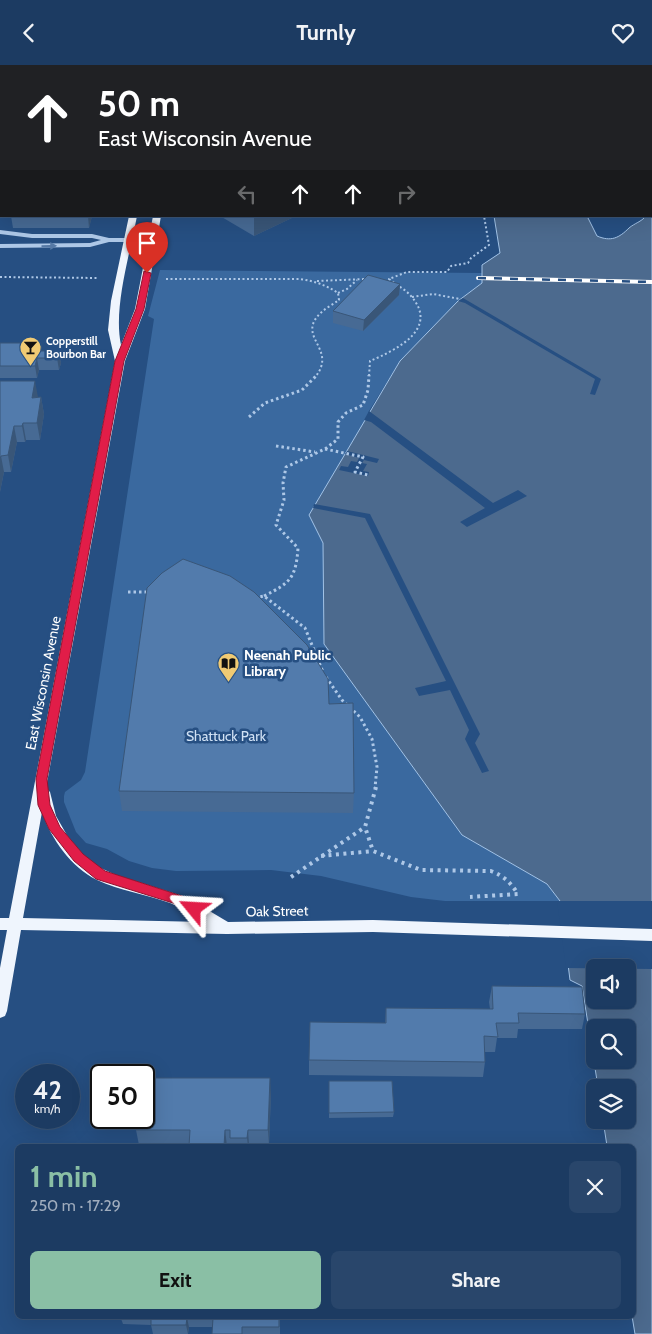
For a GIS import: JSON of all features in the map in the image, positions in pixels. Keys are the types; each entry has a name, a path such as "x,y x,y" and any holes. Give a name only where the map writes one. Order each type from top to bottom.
{"main road":[{"name":"East Wisconsin Avenue","path":"120,361 113,330 116,301 132,217"},
{"name":"East Wisconsin Avenue","path":"0,1011 7,924 42,779 120,361 140,309 157,217"},
{"path":"42,779 44,805 55,829 78,858 100,875 177,899 227,928"},
{"name":"Oak Street","path":"7,924 227,928 374,926 652,935"}],"lane":[{"path":"0,232 17,235 92,236 108,240 153,240"},
{"path":"0,246 90,245 108,240"}],"path":[{"path":"382,279 390,279 407,271 447,272 450,266 468,263 471,258 489,245 484,217"},
{"path":"0,277 105,278"},
{"path":"176,279 300,279 316,281 366,279"},
{"path":"338,293 347,289 358,279"},
{"path":"246,600 264,596 290,581 297,571 298,548 276,525 284,500 283,483 286,467 325,449 338,439 338,422 346,413 362,405 368,390 370,361 399,349 418,331 421,322 420,313 412,297 390,279"},
{"path":"249,417 259,405 302,391 323,368 324,357 313,335 313,323 321,312 339,300 338,293 316,281"},
{"path":"412,297 433,294 460,299"},
{"path":"276,446 316,452"},
{"path":"325,449 362,457 355,472 368,475"},
{"path":"128,592 157,592"},
{"path":"264,596 305,628 323,673 342,700 360,717 372,739 377,767 376,786 365,827 373,851"},
{"path":"291,877 365,827"},
{"path":"320,856 373,851 411,867 427,871 479,868 501,874 513,882 518,894 470,897"}],"green space":[{"name":"Shattuck Park","path":"160,270 482,273 482,283 458,301 400,361 369,411 323,543 324,644 462,835 547,884 560,901 445,901 411,897 321,876 271,870 176,871 152,868 129,861 107,849 86,843 76,832 64,802 64,796 65,792 81,780 85,772 154,319 148,316"}],"shaded area":[{"path":"494,217 588,217 597,236 606,239 622,234 645,217 652,217 652,1334 635,1334 632,1319 636,1319 636,1144 607,1144 604,1129 636,1129 636,1079 597,1079 595,1069 636,1069 636,1019 587,1019 582,986 570,980 560,901 547,884 462,835 324,644 323,543 309,515 400,361 458,301 482,283 482,265 500,253"}],"pier":[{"path":"463,298 601,379 595,395 590,394 595,379 465,303 458,301"},
{"path":"369,411 493,503 518,490 527,496 467,527 460,522 485,508 371,422 364,420"},
{"path":"347,451 379,459 377,463 364,460 362,463 367,464 363,471 369,472 368,476 339,470 341,466 348,467 351,461 357,462 359,458 345,454"},
{"path":"314,504 370,514 480,734 475,743 489,771 482,773 465,739 469,730 450,690 419,696 415,688 446,681 365,518 313,508"},
{"path":"557,901 652,901 652,969 636,969 636,959 586,959 586,968 566,968"}],"building":[{"path":"368,275 400,284 364,320 333,311"},
{"path":"0,343 41,343 39,351 59,351 57,358 37,358 35,366 0,366"},
{"path":"0,381 35,381 32,398 41,397 37,423 23,423 22,426 14,426 8,455 1,456 0,459"},
{"name":"Neenah Public Library","path":"183,559 230,576 254,592 307,645 328,679 329,704 353,703 354,793 119,791 147,588 162,573"},
{"path":"492,986 582,987 585,1014 518,1013 519,1023 496,1023 498,1037 484,1036 485,1062 309,1060 310,1022 386,1023 386,1008 493,1009"},
{"path":"155,1078 270,1078 268,1130 248,1130 247,1138 230,1138 230,1130 225,1130 224,1144 189,1144 190,1130 136,1130 155,1129"},
{"path":"329,1081 392,1081 394,1112 329,1113"},
{"path":"151,1319 187,1319 186,1325 151,1325"},
{"path":"213,1319 279,1319 279,1327 242,1327 242,1334 212,1334"}],"railway":[{"path":"478,278 652,282"}],"place":[{"name":"Copperstill Bourbon Bar","path":"30,366"},
{"name":"Neenah Public Library","path":"228,682"}],"route":[{"path":"147,273 140,309 120,361 42,779 44,805 55,829 78,858 100,875 177,899 194,909"}]}
